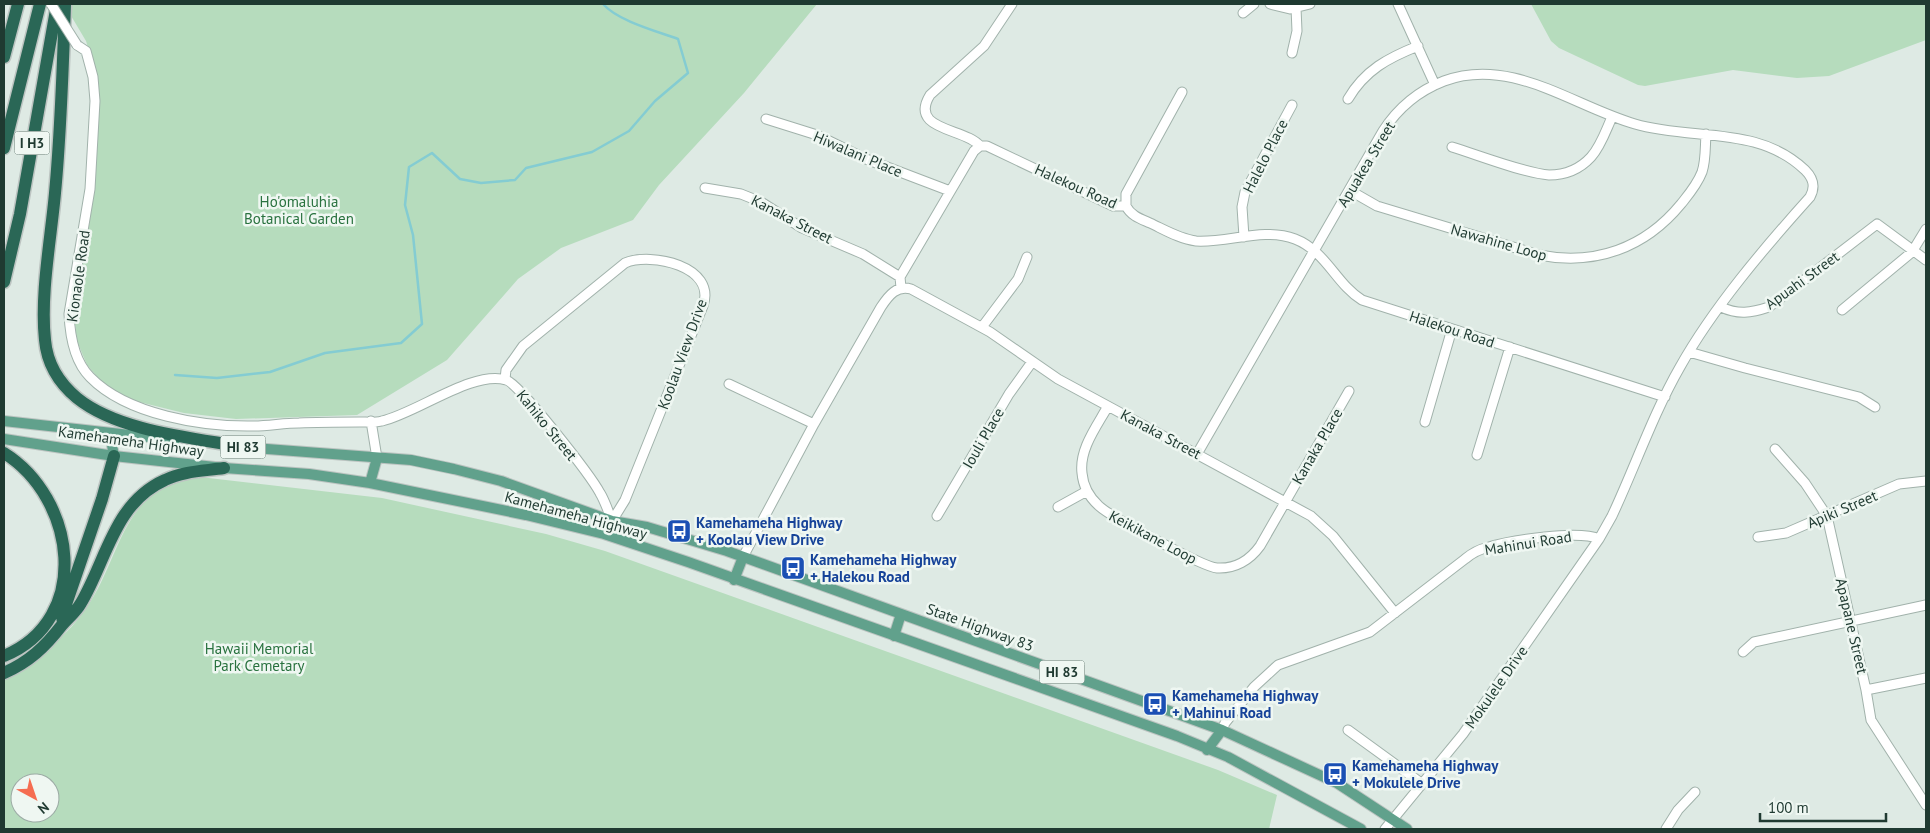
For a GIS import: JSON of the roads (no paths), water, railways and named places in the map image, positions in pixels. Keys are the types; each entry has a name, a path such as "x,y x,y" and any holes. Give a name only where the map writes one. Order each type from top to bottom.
{"highway":[{"path":"4,57 18,4"},
{"name":"I H3","path":"4,148 40,4"},
{"name":"I H3","path":"4,282 20,214 57,4"},
{"path":"65,4 62,124 44,309 45,341 50,364 60,382 76,398 90,407 123,421 157,430 249,448"},
{"path":"4,452 32,476 51,505 59,527 64,562 60,597 51,616 30,641 4,656"},
{"path":"63,623 62,616 102,499 114,456"},
{"path":"4,673 23,663 41,650 63,623 69,620 81,603 118,524 134,502 156,484 174,476 224,468"}],"main road":[{"name":"Kamehameha Highway","path":"4,421 249,448 411,460 501,481 612,520"},
{"path":"110,434 114,456"},
{"name":"Kamehameha Highway","path":"4,439 114,456 224,468 309,474 370,483 526,515 604,534 1177,736 1207,750 1228,757 1361,829"},
{"path":"370,483 377,458"},
{"path":"604,534 612,520"},
{"name":"State Highway 83","path":"612,520 647,527 743,557 1222,730 1337,783 1407,829"},
{"path":"734,580 743,557"},
{"path":"894,636 901,614"},
{"path":"1207,750 1222,730"}],"street":[{"name":"Kionaole Road","path":"51,4 77,44 86,51 93,77 95,102 90,189 69,314 70,334 78,357 89,376 104,389 133,405 168,416 203,422 254,426 371,422"},
{"name":"Halekou Road","path":"1012,4 984,46 930,95 926,104 926,114 934,124 969,136 980,146 990,147 1113,206 1126,206 1133,215 1183,238 1207,241 1244,237 1284,236 1301,242 1314,250 1352,293 1362,300 1665,397"},
{"path":"1243,13 1254,4"},
{"path":"1270,4 1284,8 1296,8 1310,4"},
{"path":"1398,4 1435,85"},
{"path":"1292,53 1297,31 1296,8"},
{"path":"1348,99 1360,81 1375,67 1418,46"},
{"name":"Apuakea Street","path":"1197,454 1390,121 1407,103 1435,85 1472,74 1505,75 1527,81 1612,116 1652,128 1741,138 1769,147 1798,164 1810,175 1814,185 1810,197 1721,307"},
{"path":"1126,206 1126,194 1182,92"},
{"name":"Halelo Place","path":"1244,237 1242,207 1245,192 1292,105"},
{"path":"1452,147 1541,174 1563,173 1578,168 1590,158 1599,145 1612,116"},
{"name":"Hiwalani Place","path":"766,119 817,135 866,159 950,191"},
{"name":"Nawahine Loop","path":"1349,190 1377,206 1540,255 1568,259 1596,257 1618,251 1639,241 1658,228 1674,212 1696,185 1701,174 1706,134"},
{"path":"743,557 814,424 881,307 894,291 901,288 900,277 974,151 980,146"},
{"name":"Kanaka Street","path":"705,188 741,194 762,202 802,228 863,254 900,277"},
{"name":"Apuahi Street","path":"1721,307 1732,313 1751,313 1769,307 1877,224 1912,252"},
{"path":"1842,310 1912,252 1926,229"},
{"path":"1912,252 1926,260"},
{"path":"982,327 1015,284 1027,257"},
{"name":"Koolau View Drive","path":"506,379 506,370 523,346 624,263 638,258 652,258 691,271 698,277 705,291 703,306 625,500 612,520"},
{"name":"Kanaka Street","path":"901,288 912,289 982,327 1032,362 1108,406 1311,516 1326,528 1394,613"},
{"path":"1599,539 1617,505 1665,397 1689,352 1721,307"},
{"path":"1425,422 1452,329"},
{"path":"1477,455 1510,347"},
{"path":"1689,352 1859,397 1875,407"},
{"name":"Iouli Place","path":"937,516 1009,394 1032,362"},
{"name":"Kahiko Street","path":"371,422 395,418 474,382 492,378 511,381 528,399 600,492 612,520"},
{"path":"728,384 814,424"},
{"name":"Kanaka Place","path":"1286,501 1349,391"},
{"path":"1058,507 1087,491 1082,474 1083,454 1108,406"},
{"path":"371,422 377,458"},
{"name":"Apapane Street","path":"1775,449 1805,483 1827,516 1871,720 1926,805"},
{"name":"Apiki Street","path":"1758,537 1786,533 1899,484 1926,481"},
{"name":"Keikikane Loop","path":"1087,491 1094,502 1106,512 1206,565 1219,568 1232,567 1251,557 1260,546 1286,501"},
{"name":"Mahinui Road","path":"1222,730 1225,723 1254,687 1278,665 1290,659 1364,636 1480,549 1495,545 1579,534 1599,539"},
{"name":"Mokulele Drive","path":"1384,829 1471,724 1599,539"},
{"path":"1743,652 1754,642 1926,605"},
{"path":"1866,690 1926,678"},
{"path":"1348,730 1421,783"},
{"path":"1666,829 1678,810 1695,792"}],"waterway":[{"path":"175,375 217,378 270,372 325,353 401,343 422,324 413,235 405,205 409,167 432,153 460,179 481,183 515,180 526,168 592,152 629,131 655,101 688,73 678,39 618,16 603,4"}],"place":[{"name":"Kamehameha Highway + Koolau View Drive","path":"679,531"},
{"name":"Kamehameha Highway + Halekou Road","path":"793,568"},
{"name":"Kamehameha Highway + Mahinui Road","path":"1155,704"},
{"name":"Kamehameha Highway + Mokulele Drive","path":"1335,774"}],"park label":[{"name":"Ho'omaluhia Botanical Garden","path":"299,210"},
{"name":"Hawaii Memorial Park Cemetary","path":"259,656"}]}
